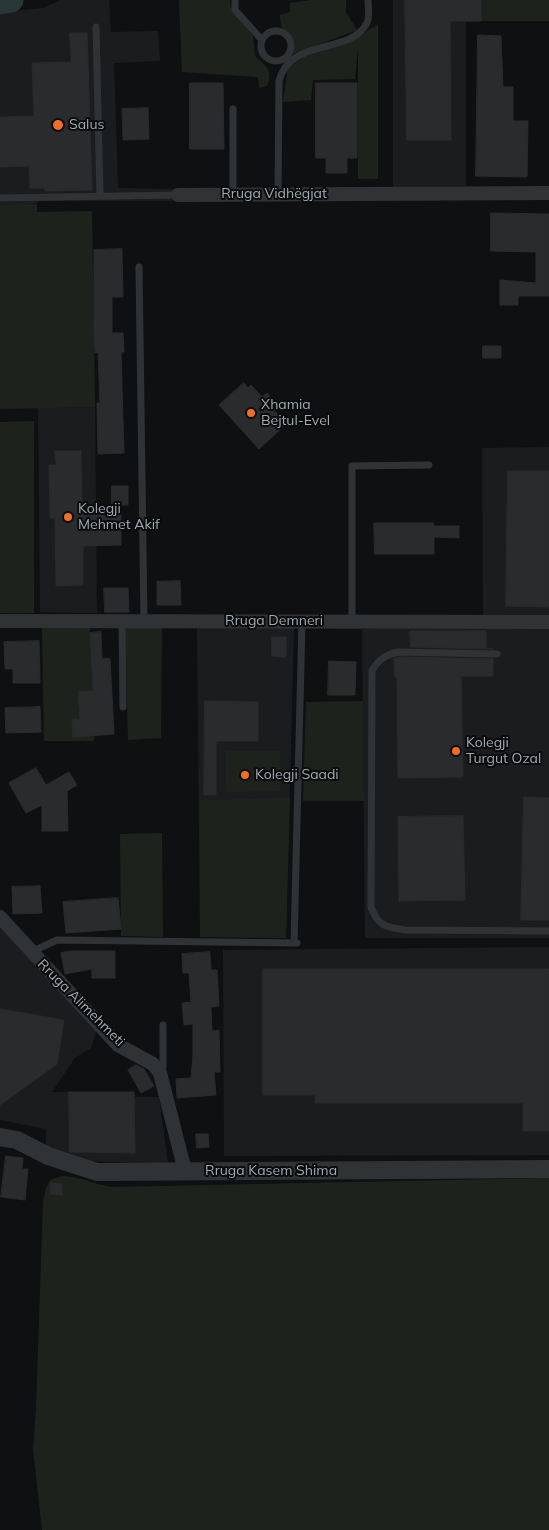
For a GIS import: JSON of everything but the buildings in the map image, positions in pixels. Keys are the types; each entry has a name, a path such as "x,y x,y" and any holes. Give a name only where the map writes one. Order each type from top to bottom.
{"street":[{"name":"Rruga Vidhëgjat","path":"178,195 549,193"},
{"name":"Rruga Demneri","path":"0,621 549,622"},
{"name":"Rruga Alimehmeti","path":"0,917 118,1045 153,1064 160,1073"},
{"path":"160,1073 185,1172"},
{"name":"Rruga Kasem Shima","path":"0,1137 17,1140 48,1156 97,1172 549,1169"}],"lane":[{"path":"235,0 235,10 262,40"},
{"path":"278,194 279,81 282,70 290,57 291,46 279,31 269,33 262,40 261,50 266,58 280,60 290,57 361,32 368,22 368,0"},
{"path":"96,27 100,195"},
{"path":"233,109 233,195"},
{"name":"Rruga Vidhëgjat","path":"0,198 178,195"},
{"path":"139,267 144,621"},
{"path":"352,622 352,466 429,466"},
{"path":"122,621 124,707"},
{"path":"31,952 58,940 296,943 302,622"},
{"path":"497,654 398,652 382,659 372,672 372,907 376,920 387,928 405,930 549,931"},
{"path":"160,1073 163,1067 163,1025"}],"shaded area":[{"name":"Salus","path":"60,0 109,0 111,32 158,31 160,61 114,63 118,188 178,189 179,201 38,201 37,205 0,205 0,12 43,8"},
{"path":"179,0 230,0 231,8 253,36 255,56 265,65 269,72 267,86 259,88 258,77 182,72"},
{"path":"311,0 346,0 346,12 357,30 293,54 292,39 281,26 280,15 290,12 290,3"},
{"path":"393,0 466,0 466,186 393,187"},
{"path":"466,0 549,0 549,21 466,21"},
{"path":"378,24 378,179 358,179 358,47 355,79 313,80 311,100 283,102 288,68 304,57 358,37"},
{"path":"0,205 37,205 37,212 92,211 95,407 0,409"},
{"name":"Kolegji Mehmet Akif","path":"95,407 97,613 40,612 38,408"},
{"path":"34,421 34,613 0,613 0,422"},
{"path":"549,447 549,615 483,616 482,448"},
{"path":"162,626 161,738 128,740 125,627"},
{"path":"42,628 90,628 94,741 44,741"},
{"name":"Kolegji Saadi","path":"197,628 294,628 286,938 200,937"},
{"name":"Kolegji Turgut Ozal","path":"362,629 549,629 549,938 365,938"},
{"path":"363,701 364,801 303,801 306,702"},
{"path":"226,751 280,751 280,791 226,792"},
{"path":"290,798 286,938 200,937 200,800"},
{"path":"162,833 163,937 121,936 120,834"},
{"path":"0,926 97,1029 91,1048 75,1058 52,1092 134,1092 135,1097 159,1097 168,1164 87,1161 46,1147 46,1129 0,1120"},
{"path":"549,947 549,1155 224,1156 223,950"},
{"path":"62,1176 75,1177 113,1187 549,1178 549,1530 42,1530 33,1450 43,1202 50,1180"}],"waterway":[{"path":"0,2 11,0"}],"place":[{"name":"Salus","path":"58,125"},
{"name":"Xhamia Bejtul-Evel","path":"251,413"},
{"name":"Kolegji Mehmet Akif","path":"68,517"},
{"name":"Kolegji Turgut Ozal","path":"456,751"},
{"name":"Kolegji Saadi","path":"245,775"}]}
